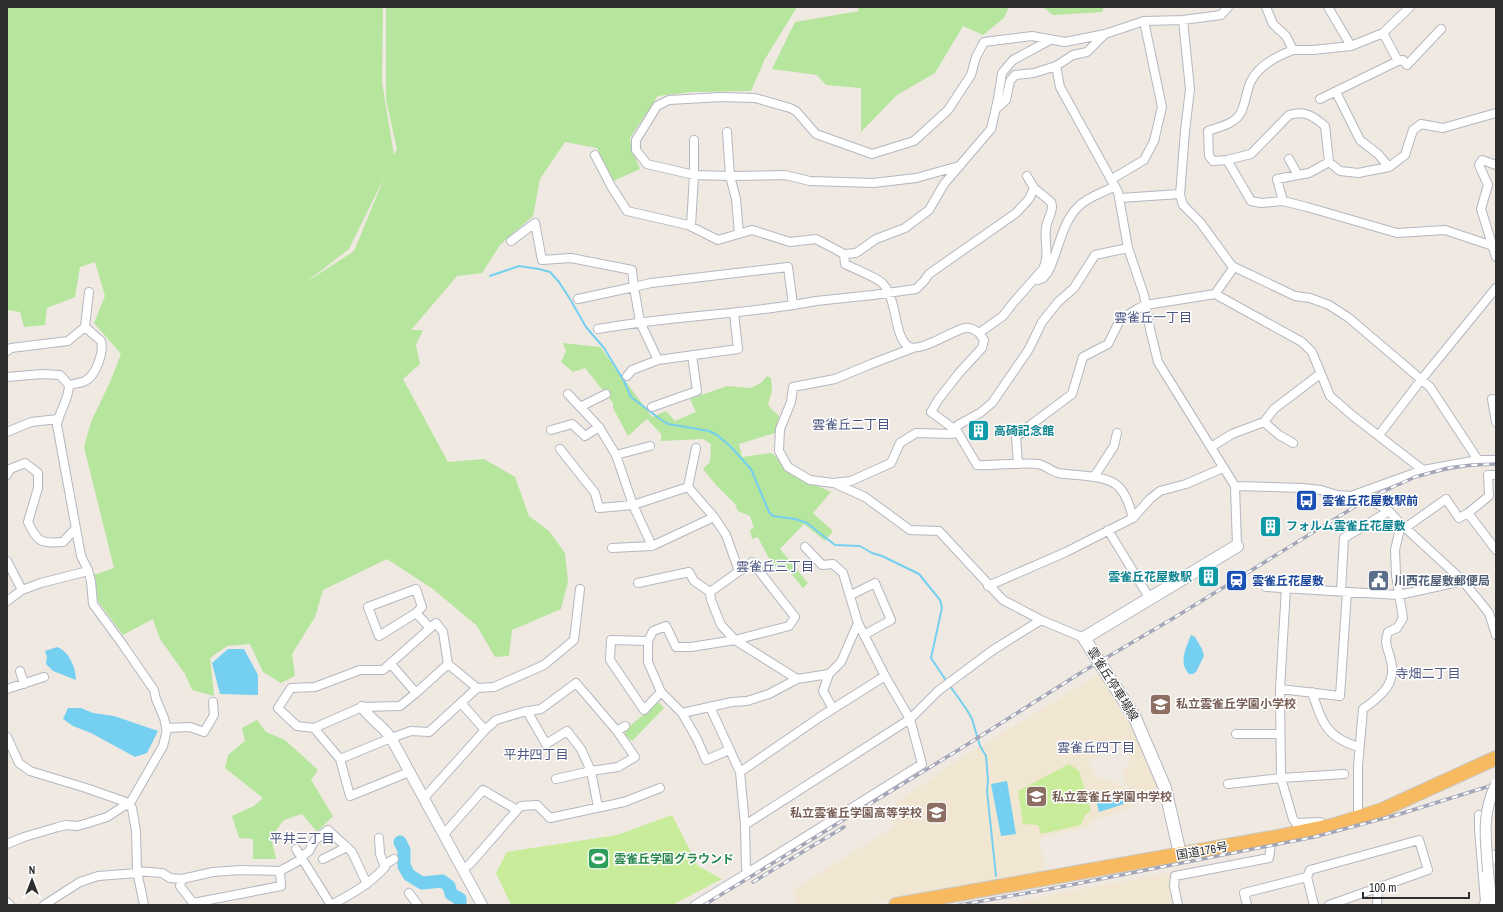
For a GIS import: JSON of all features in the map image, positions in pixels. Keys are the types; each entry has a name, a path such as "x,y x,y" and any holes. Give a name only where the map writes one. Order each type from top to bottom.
{"highway":[{"name":"国道176号","path":"896,905 1272,838 1335,825 1382,810 1496,758"}],"main road":[{"name":"雲雀丘停車場線","path":"1180,854 1164,788 1135,718 1084,638 1237,546"}],"street":[{"path":"959,166 916,178 873,183 810,181 785,175 694,175 647,164 636,150 636,140 657,106 669,100 721,97 755,98 796,111 816,134 872,154 914,141 948,110 971,75 976,57 984,42 1032,36 1065,42 1105,34 1144,21 1183,20 1221,15 1228,7"},
{"path":"1266,7 1273,24 1286,36 1293,50"},
{"path":"1328,7 1352,46"},
{"path":"1410,7 1383,33 1352,46 1313,50 1293,50 1276,57 1262,68 1252,80 1240,114 1230,123 1208,131 1209,156 1213,161 1227,160 1251,154 1289,115 1297,113 1312,116 1325,126 1329,162 1340,171 1358,173 1389,167 1405,155 1413,130 1421,124 1443,128 1496,112"},
{"path":"1183,20 1190,89 1180,194 1183,205 1200,222 1234,267 1295,296 1310,298 1329,305 1349,318 1430,387 1478,460"},
{"path":"1032,282 1043,278 1048,272 1068,221 1080,204 1114,183 1144,160 1154,141 1162,107 1144,21"},
{"path":"1320,99 1398,61 1403,60 1407,65 1441,29"},
{"path":"1383,33 1398,61"},
{"path":"996,109 1006,100 1010,81 1015,75 1034,73 1056,66 1073,55 1087,52 1105,34"},
{"path":"595,155 611,186 627,211 691,226 718,240 752,230 790,242 816,239 844,254 856,253 876,239 905,228 929,210 944,184 991,129 1002,73 1012,60 1050,40"},
{"path":"1056,66 1060,87 1114,183 1120,198 1128,248 1144,295 1158,362 1235,486 1237,546"},
{"path":"1336,92 1360,140 1378,154 1389,167"},
{"path":"727,132 730,176 736,199 739,234"},
{"path":"691,226 694,175 694,140"},
{"path":"1289,159 1298,175"},
{"path":"1227,160 1251,201 1261,203 1283,201 1397,233 1445,230 1493,246"},
{"path":"1496,165 1482,160 1479,165 1488,185 1482,209 1496,257"},
{"path":"1283,201 1278,179 1309,173 1329,162"},
{"path":"979,333 1003,316 1012,303 1043,269 1046,262 1048,251 1045,242 1046,231 1052,206 1051,202 1034,188 1027,176"},
{"path":"598,329 640,322 734,313 916,289 929,274 1016,213 1029,199 1034,188"},
{"path":"1120,198 1180,194"},
{"path":"512,241 536,223 542,260 571,258 632,270 640,322 658,360"},
{"path":"1128,248 1095,255 1074,288 1058,302 1042,322 1029,350 992,403 980,413 958,425 955,430 953,434 916,433 900,443 891,463 851,481 833,483 810,480 788,467 779,451 780,429 791,402 793,387 835,379 913,348 939,340 966,328 973,328 984,340 982,348 959,373 938,400 931,412 955,430 977,465 1040,464 1056,472 1102,478 1119,486 1128,501 1133,518"},
{"path":"844,254 845,264 881,282 890,293 899,331 908,347 913,348"},
{"path":"578,299 651,283 788,267 793,305"},
{"path":"1215,294 1234,267"},
{"path":"1379,435 1421,380 1496,288"},
{"path":"7,351 11,348 68,341 85,327 89,292"},
{"path":"1018,464 1016,437 1072,394 1083,357 1108,344 1120,320 1146,305 1215,294 1302,342 1312,352 1330,396 1353,416 1423,470"},
{"path":"627,376 632,370 658,360 738,349 734,313"},
{"path":"69,386 91,376 102,351 101,341 85,327"},
{"path":"652,407 697,391 692,355"},
{"path":"7,377 42,374 60,376 69,386"},
{"path":"1210,447 1232,434 1264,422 1274,409 1320,374"},
{"path":"7,844 58,826 66,824 77,826 88,823 117,812 124,806 129,805 166,739 164,718 154,690 93,604 91,581 81,556 56,425 67,400 69,386"},
{"path":"568,394 599,427 616,455 633,505 652,546"},
{"path":"580,407 606,394"},
{"path":"1492,399 1496,422"},
{"path":"7,432 31,422 58,419"},
{"path":"1264,422 1279,435 1293,443"},
{"path":"551,430 572,424 585,436 599,427"},
{"path":"1094,477 1114,446 1117,433"},
{"path":"616,455 650,446"},
{"path":"688,488 696,448"},
{"path":"560,449 595,493 599,508 633,505 688,488"},
{"path":"1235,486 1302,488 1351,496 1423,470 1478,460 1496,460"},
{"path":"7,475 10,469 25,464 38,473 38,488 28,522 34,536 47,543 63,542 76,528"},
{"path":"988,586 1066,552 1133,518 1150,499 1160,491 1186,484 1224,468"},
{"path":"1358,818 1358,766 1363,708 1377,699 1388,687 1393,671 1391,658 1385,640 1388,632 1397,628 1403,618 1396,574 1395,550 1403,526 1446,499 1459,518 1468,513 1489,496 1488,475 1496,475"},
{"path":"833,483 865,498 910,530 939,531 988,586 1003,600 1040,620 1084,638"},
{"path":"688,488 714,517 726,535 739,571"},
{"path":"1364,492 1372,501 1388,511 1463,581 1489,613 1496,635"},
{"path":"1280,689 1340,696 1344,591 1344,538 1388,511"},
{"path":"1468,513 1496,550"},
{"path":"612,548 652,546 714,517"},
{"path":"1108,530 1150,599"},
{"path":"695,905 922,764 910,719 885,676 858,623 843,572 834,564 822,565 805,547"},
{"path":"7,562 22,590"},
{"path":"710,592 752,562 795,616 789,626 735,640 691,647 676,647 666,626 653,631 648,641 648,662 661,692 682,713 697,739 706,760 729,750"},
{"path":"7,601 22,590 41,583 88,571"},
{"path":"638,583 690,572 694,581 710,592 711,600 721,625 735,640 797,679"},
{"path":"1266,586 1399,594 1463,581"},
{"path":"851,595 875,582 891,620 864,635"},
{"path":"1286,588 1280,689 1281,778 1293,819 1296,823 1326,822 1335,825"},
{"path":"416,589 422,607 416,613 379,636 368,608 416,589"},
{"path":"340,759 391,738 411,732 429,732 477,688 494,687 544,665 574,640 580,589"},
{"path":"416,613 430,628"},
{"path":"745,825 910,719 938,691 993,650 1040,620"},
{"path":"448,664 400,706 362,707 314,728 297,726 278,708 291,688 315,687 360,670 382,670 391,664 436,623 443,632 448,664 477,688"},
{"path":"833,708 823,691 829,674 841,662 858,623"},
{"path":"648,641 611,640 610,660 642,711 661,692"},
{"path":"391,664 416,693"},
{"path":"20,671 24,684"},
{"path":"682,713 732,702 747,701 769,694 797,679 829,674"},
{"path":"740,772 833,708 885,676"},
{"path":"7,689 44,677"},
{"path":"424,798 485,730 496,720 526,711 542,709 576,683 617,731 635,757 618,767 591,771 556,779"},
{"path":"1312,692 1319,716 1331,734 1345,743 1359,747"},
{"path":"166,728 190,727 204,732 214,715 213,702"},
{"path":"461,703 485,730"},
{"path":"362,707 386,730 391,738 482,905"},
{"path":"710,707 740,772 745,825 746,868 749,872"},
{"path":"526,711 546,744 567,731 581,749 591,771 598,807"},
{"path":"617,731 625,726"},
{"path":"314,728 340,759 350,796 409,772"},
{"path":"1236,734 1280,734"},
{"path":"7,737 19,763 30,771 126,802 132,808 136,830 138,872 144,905"},
{"path":"1228,784 1281,778 1344,774"},
{"path":"1492,900 1488,872 1485,823 1489,798 1496,784"},
{"path":"463,869 470,864 521,806 537,805 550,818 624,802 660,788"},
{"path":"444,834 483,790 517,810"},
{"path":"1479,815 1485,902 1483,905"},
{"path":"44,905 80,882 98,876 138,872 162,873 170,878 182,879 213,872 241,870 280,871 301,858 309,851 315,840 328,830 352,852 367,884"},
{"path":"296,849 331,905 367,884 385,867 380,854 379,838"},
{"path":"1178,905 1174,886 1175,876 1269,858 1272,838"},
{"path":"1314,905 1307,877 1310,870 1419,840 1428,870 1329,905"},
{"path":"323,859 347,848"},
{"path":"1496,854 1496,860"},
{"path":"384,865 394,859"},
{"path":"182,879 180,886 193,903 281,886 280,871"},
{"path":"1246,905 1244,893 1307,877"},
{"path":"1377,905 1378,888"},
{"path":"409,893 418,905"},
{"path":"7,902 10,905"}],"shaded area":[{"path":"1099,674 1149,758 1161,795 1134,799 1122,775 1131,760 1118,741 1089,762 1098,777 1104,780 1116,782 1118,786 1124,785 1132,807 1090,822 1091,826 1039,838 1045,873 866,905 794,905 797,897 793,890 894,827 891,806 957,761"},
{"path":"1177,871 1169,878 1175,905 1004,904"}],"green space":[{"path":"7,7 383,7 382,82 394,155 397,149 386,100 386,7 797,7 765,59 751,91 692,92 658,96 630,138 631,146 640,169 613,181 597,148 565,142 540,179 533,216 500,245 482,273 457,276 411,330 423,330 416,345 420,364 403,379 448,462 484,459 515,477 529,516 549,531 565,553 568,582 561,609 512,630 509,656 495,657 477,626 433,589 387,559 323,590 315,617 292,654 295,676 281,683 263,672 250,644 227,646 210,658 214,696 192,690 185,674 160,639 153,619 123,635 98,601 94,575 114,568 84,447 91,422 110,382 121,354 94,323 105,296 95,262 80,267 75,297 47,308 45,325 24,327 20,312 7,310","holes":["385,176 354,251 305,283 349,249"]},
{"path":"858,7 1009,7 1004,18 983,35 963,26 935,73 897,95 861,132 861,88 826,85 817,75 772,69 795,22 859,11"},
{"path":"1043,7 1104,7 1102,12 1053,15"},
{"path":"563,343 600,347 652,417 666,411 675,421 696,412 690,399 727,386 751,388 761,383 767,376 771,378 772,391 768,404 779,416 775,433 739,444 742,457 772,453 795,476 831,492 813,513 833,531 825,541 804,524 780,549 808,583 803,588 785,566 778,570 767,555 758,537 752,539 750,530 754,528 750,516 738,511 735,504 716,485 703,469 710,462 711,444 703,439 661,441 661,434 647,419 628,436 613,408 613,403 585,368 573,372 561,362 566,351"},
{"path":"659,702 664,708 632,741 625,735 626,729"},
{"path":"257,720 266,732 285,740 318,770 311,780 333,816 317,832 302,814 284,820 271,837 276,859 253,859 253,839 239,838 232,816 254,806 263,798 225,768 228,755 245,741 242,728"},
{"path":"1069,764 1079,771 1091,811 1085,815 1081,825 1041,834 1038,825 1023,824 1018,791"},
{"name":"雲雀丘学園グラウンド","path":"672,815 698,866 722,879 672,905 511,905 496,873 507,852 617,835"}],"water":[{"path":"1191,635 1195,637 1204,656 1196,672 1189,674 1183,660"},
{"path":"57,647 65,652 71,660 75,670 76,680 53,671 46,664 47,657 45,651"},
{"path":"228,649 244,649 258,675 258,695 220,694 212,663"},
{"path":"68,708 81,708 93,713 114,716 158,731 147,753 135,757 91,733 73,726 63,719"},
{"path":"1007,781 1016,834 1001,836 991,784"},
{"path":"1120,792 1124,804 1099,812 1096,800"}],"waterway":[{"path":"490,276 519,266 550,272 559,282 586,327 604,348 624,381 631,397 668,424 709,431 717,435 730,446 751,469 769,512 773,516 795,519 807,523 835,545 860,546 919,574 940,600 942,608 931,658 947,682"},
{"path":"950,686 972,719 980,746 986,756 988,781 987,791 996,876"},
{"path":"400,842 404,850 404,866 409,875 422,883 442,881 449,886 451,894 460,899 460,905"}],"railway":[{"path":"704,905 960,749 1082,672 1172,619 1369,498 1415,477 1448,468 1496,464"},
{"path":"960,905 1314,837 1400,814 1496,784"},
{"path":"753,882 844,827"}],"place":[{"name":"高碕記念館","path":"978,431"},
{"name":"雲雀丘花屋敷駅前","path":"1306,501"},
{"name":"フォルム雲雀丘花屋敷","path":"1271,526"},
{"name":"雲雀丘花屋敷駅","path":"1208,577"},
{"name":"雲雀丘花屋敷","path":"1237,581"},
{"name":"川西花屋敷郵便局","path":"1379,581"},
{"name":"私立雲雀丘学園小学校","path":"1160,704"},
{"name":"私立雲雀丘学園中学校","path":"1036,797"},
{"name":"私立雲雀丘学園高等学校","path":"937,813"},
{"name":"雲雀丘学園グラウンド","path":"599,859"}],"district":[{"name":"雲雀丘一丁目","path":"1153,317"},
{"name":"雲雀丘二丁目","path":"851,424"},
{"name":"雲雀丘三丁目","path":"775,566"},
{"name":"寺畑二丁目","path":"1428,673"},
{"name":"雲雀丘四丁目","path":"1096,747"},
{"name":"平井四丁目","path":"536,754"},
{"name":"平井三丁目","path":"302,838"}]}
